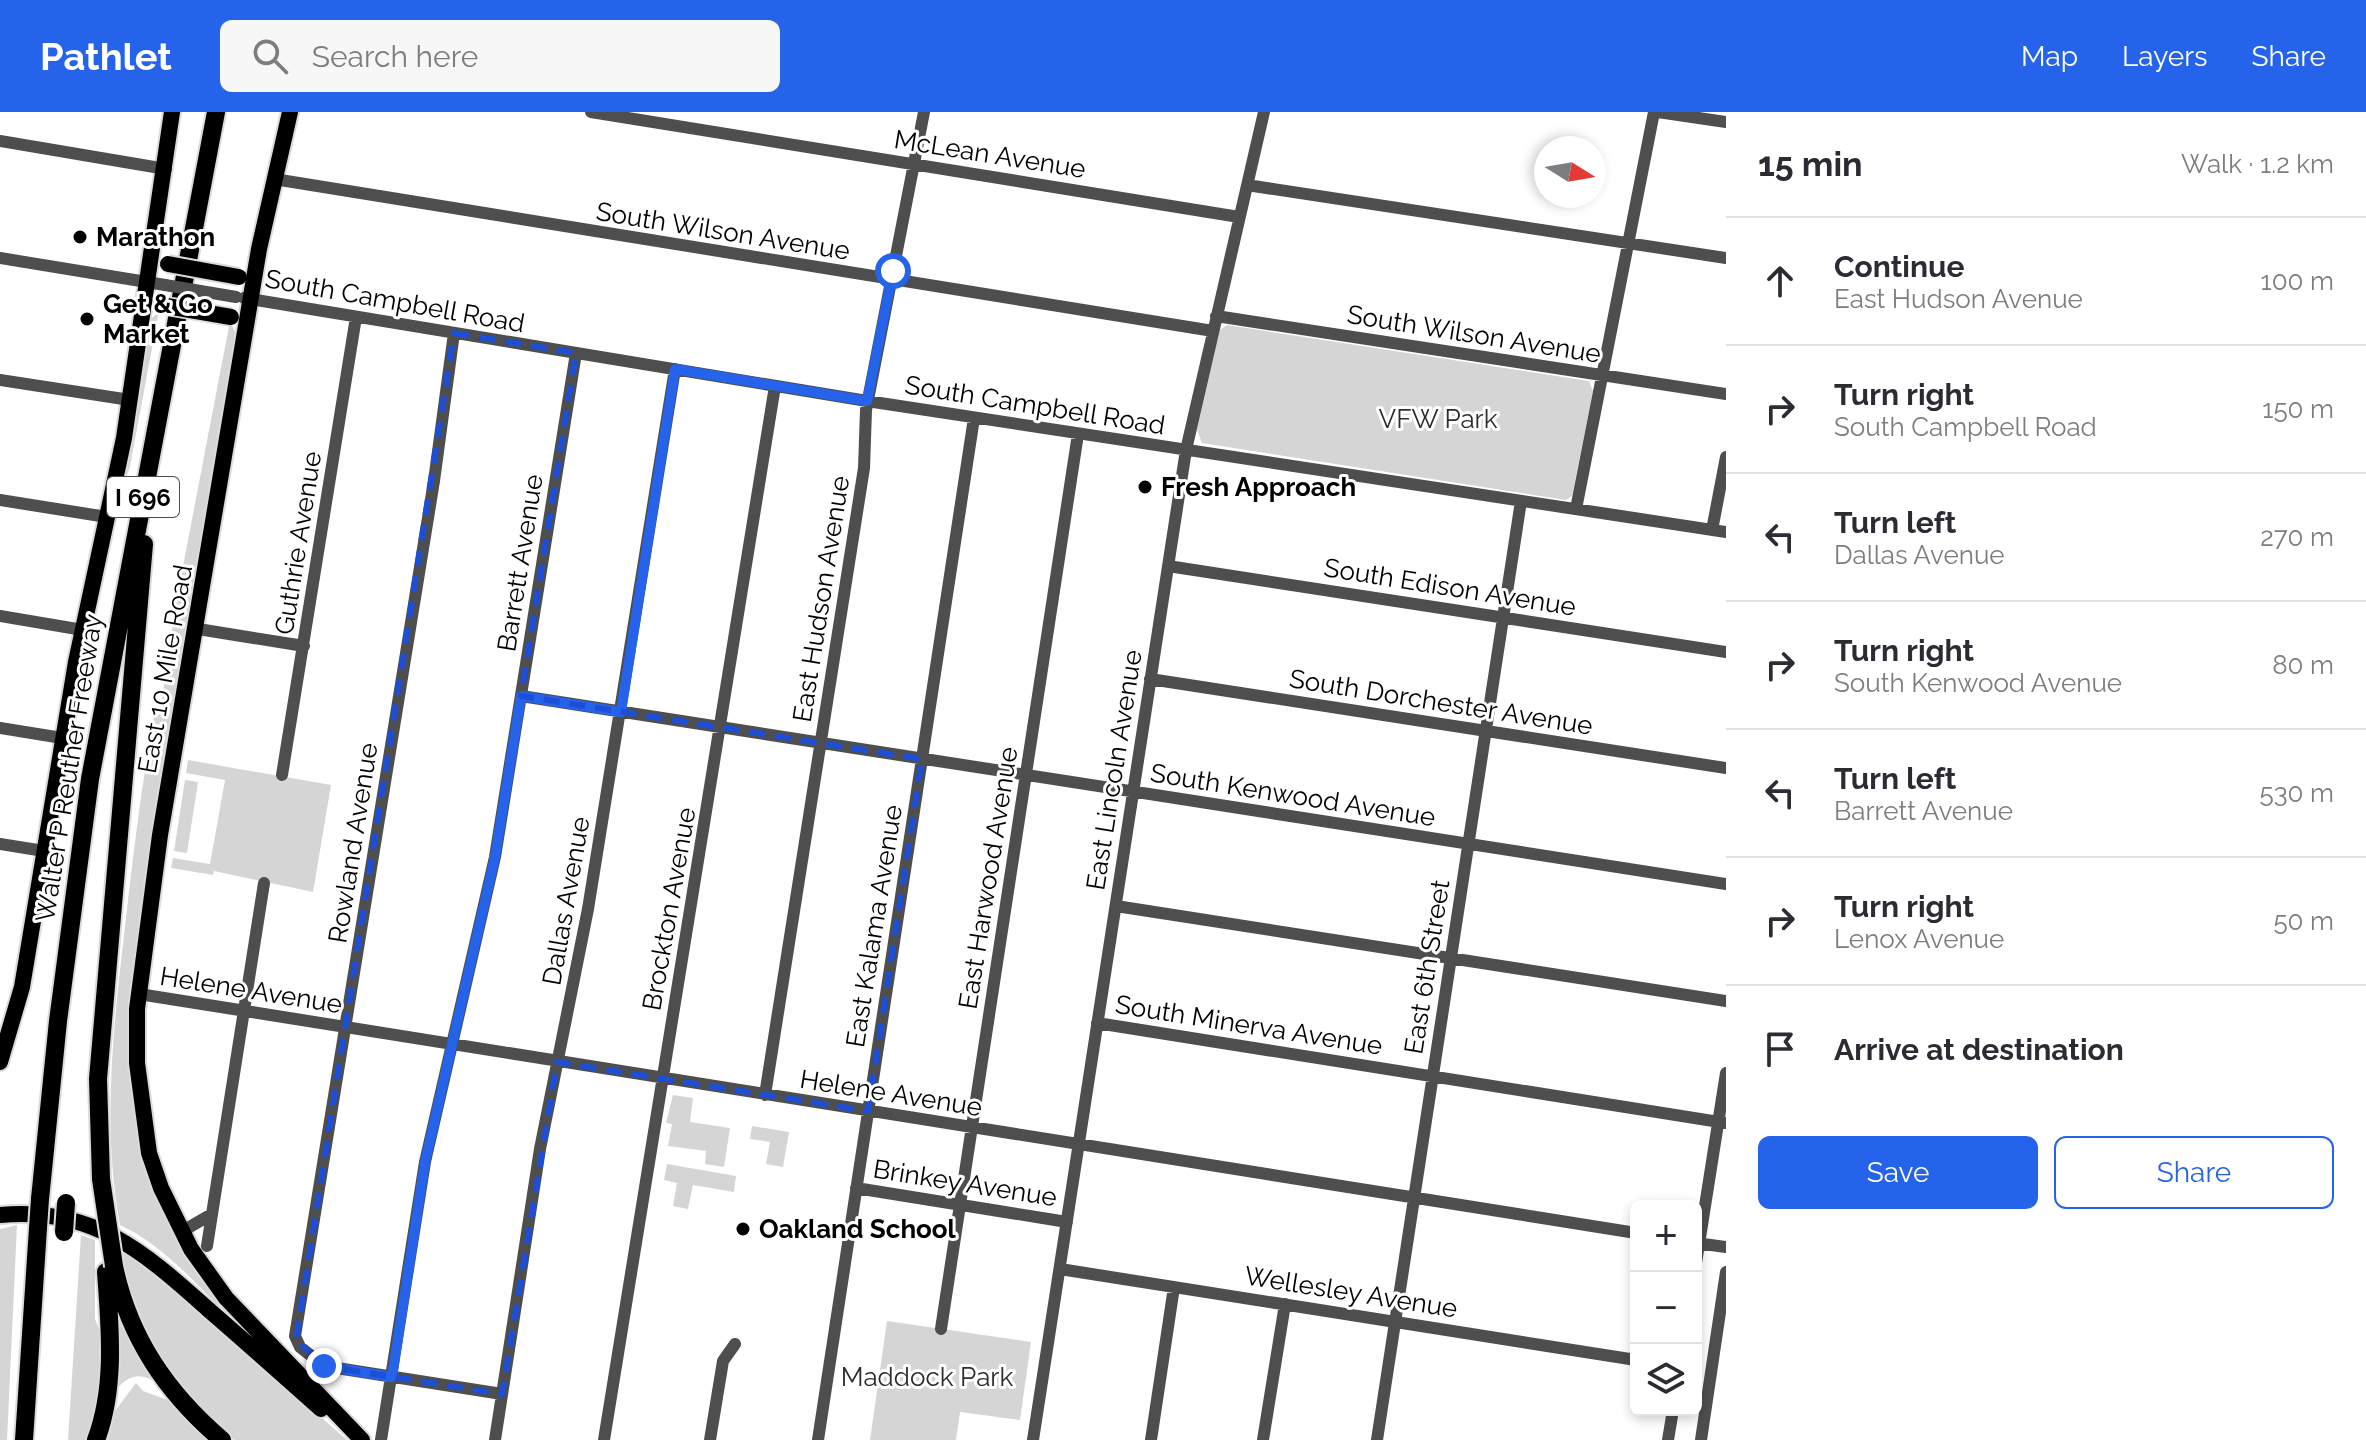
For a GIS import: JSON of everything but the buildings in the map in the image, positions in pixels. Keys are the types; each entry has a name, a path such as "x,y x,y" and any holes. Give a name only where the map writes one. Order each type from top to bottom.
{"highway":[{"name":"Walter P Reuther Freeway","path":"24,1438 40,1199 59,1009 90,779 216,112"},
{"path":"96,1440 105,1407 109,1363 110,1267 101,1179 98,1079 132,717 151,458"},
{"path":"64,1232 66,1203"},
{"path":"110,1267 143,1349 176,1397 222,1440"}],"main road":[{"path":"1,1056 22,987 62,738 130,400 143,319 156,284 172,112"},
{"name":"East 10 Mile Road","path":"290,112 257,263 243,298 231,425 160,835 139,994 137,1063 146,1138 161,1188 181,1232 226,1298 337,1416"},
{"path":"166,169 162,254 168,264 239,277 257,263"},
{"path":"143,319 149,309 161,305 231,317 238,332 231,425"},
{"path":"0,1215 35,1214 67,1219 131,1244 322,1410 337,1416 362,1440"}],"street":[{"name":"McLean Avenue","path":"591,112 1239,217"},
{"name":"East Hudson Avenue","path":"765,1095 864,468 867,401 924,112"},
{"name":"East Lincoln Avenue","path":"1033,1440 1186,450 1262,112"},
{"path":"1576,509 1656,112 1726,122"},
{"path":"0,141 166,169"},
{"name":"South Wilson Avenue","path":"274,179 1213,331"},
{"path":"1247,185 1726,258"},
{"name":"South Campbell Road","path":"0,258 974,418 1726,532"},
{"name":"South Wilson Avenue","path":"1216,316 1726,394"},
{"name":"Guthrie Avenue","path":"282,775 356,317"},
{"name":"Rowland Avenue","path":"392,1377 324,1366 308,1355 295,1336 434,481 454,333"},
{"name":"Barrett Avenue","path":"381,1440 425,1162 495,857 576,353"},
{"name":"Dallas Avenue","path":"495,1440 557,1062 621,712 675,369"},
{"path":"0,380 130,400"},
{"name":"Brockton Avenue","path":"604,1440 775,386"},
{"name":"East Kalama Avenue","path":"818,1440 974,418"},
{"name":"East Harwood Avenue","path":"941,1329 1078,434"},
{"path":"1712,530 1726,457"},
{"path":"0,500 107,517"},
{"name":"East 6th Street","path":"1377,1440 1521,501"},
{"name":"South Edison Avenue","path":"1168,566 1726,652"},
{"path":"0,616 83,630"},
{"path":"198,629 304,646"},
{"name":"South Dorchester Avenue","path":"1150,679 1726,768"},
{"name":"South Kenwood Avenue","path":"521,696 1726,884"},
{"path":"0,728 62,738"},
{"path":"0,844 44,851"},
{"path":"207,1246 264,883"},
{"path":"1116,906 1726,1001"},
{"name":"Helene Avenue","path":"139,994 1630,1232"},
{"name":"South Minerva Avenue","path":"1097,1023 1722,1122"},
{"path":"1702,1223 1722,1122 1726,1073"},
{"name":"Brinkey Avenue","path":"856,1188 1067,1222"},
{"path":"181,1232 212,1214"},
{"path":"1702,1244 1726,1247"},
{"name":"Wellesley Avenue","path":"1060,1269 1630,1359"},
{"path":"1701,1440 1726,1272"},
{"path":"1151,1440 1174,1287"},
{"path":"1263,1440 1285,1304"},
{"path":"710,1440 723,1361 735,1344"},
{"path":"1702,1370 1711,1371"},
{"path":"392,1377 502,1394"},
{"path":"1668,1440 1672,1416"}],"highlighted area":[{"path":"454,333 576,353 521,696 922,759 868,1111 557,1062 502,1394 324,1366 296,1340"}],"green space":[{"path":"159,311 130,466 109,536 148,322"},
{"path":"230,321 235,332 223,426 138,955 149,1169 249,1330 248,1334 172,1260 120,1225 110,1116 116,1008 142,788 157,700 162,700 175,608"},
{"name":"VFW Park","path":"1227,325 1589,381 1593,391 1572,496 1566,500 1202,443 1197,430 1220,330"},
{"path":"188,760 331,785 313,892 214,871 213,875 171,868 173,858 210,864 225,780 186,773"},
{"path":"185,780 198,782 187,853 174,851"},
{"path":"673,1095 693,1098 690,1122 730,1128 724,1167 705,1164 706,1151 668,1146 672,1124 666,1123"},
{"path":"752,1126 789,1132 783,1167 766,1164 770,1142 750,1139"},
{"path":"667,1164 736,1176 734,1192 693,1185 688,1209 673,1206 677,1183 664,1180"},
{"path":"17,1225 7,1440 0,1440 0,1229"},
{"path":"81,1235 95,1240 95,1319 103,1340 100,1396 89,1440 68,1440"},
{"path":"119,1245 141,1259 347,1440 235,1440 226,1435 175,1384 143,1332 144,1324 123,1272"},
{"path":"120,1310 161,1386 138,1376 127,1380 116,1390 116,1311"},
{"name":"Maddock Park","path":"887,1321 1031,1342 1020,1420 960,1412 956,1440 870,1440"},
{"path":"136,1383 143,1391 171,1401 212,1440 106,1440 112,1415"}],"place":[{"name":"Marathon","path":"80,237"},
{"name":"Get & Go Market","path":"87,319"},
{"name":"Fresh Approach","path":"1145,487"},
{"name":"Oakland School","path":"743,1229"}],"route":[{"path":"324,1366 392,1377 425,1162 495,857 521,696 621,712 675,369 867,401 893,271"}]}
